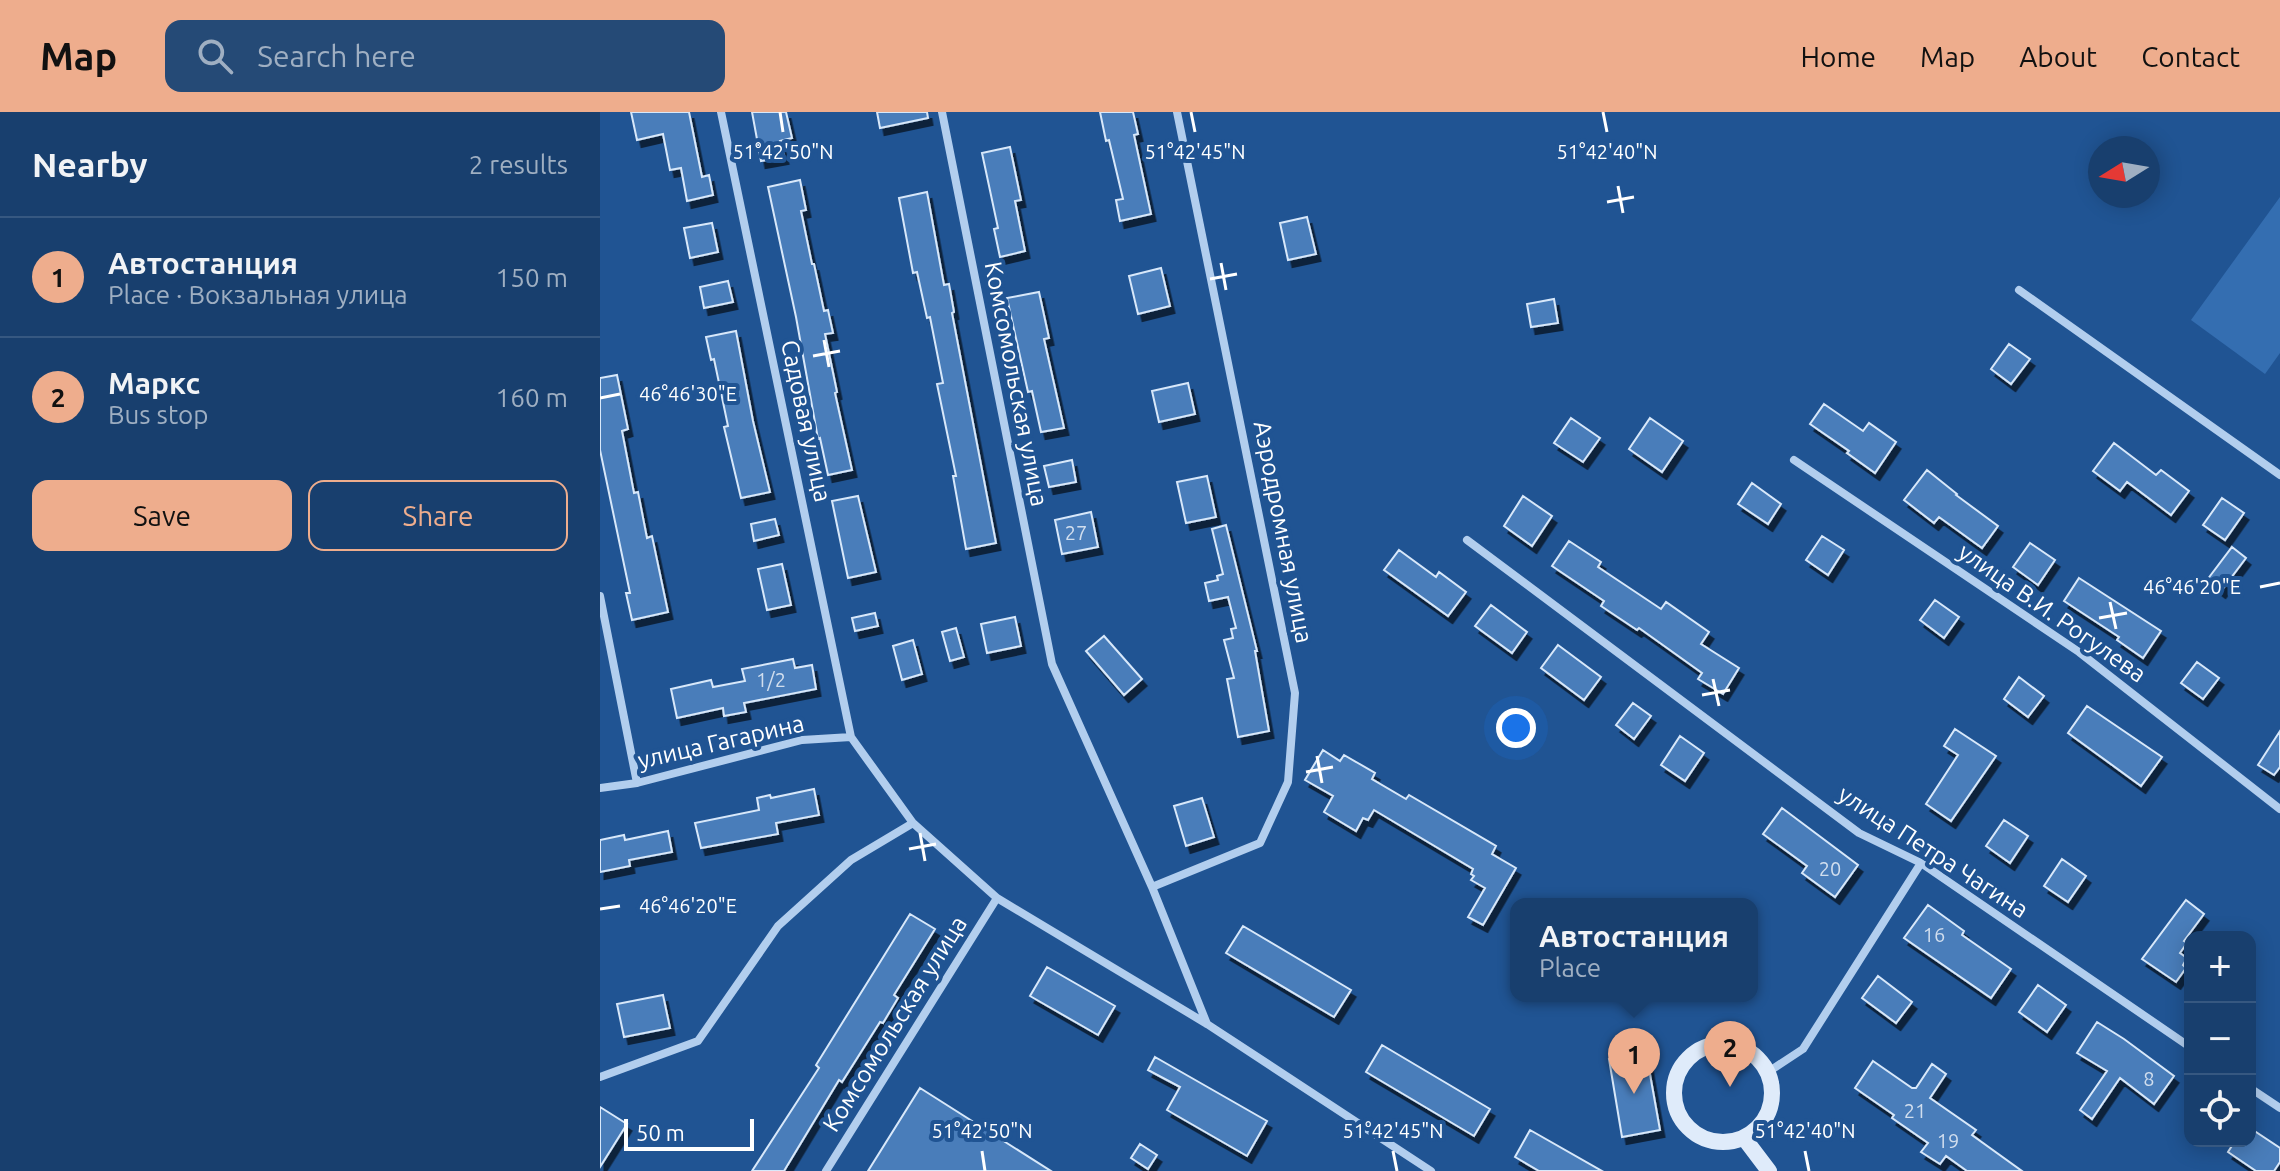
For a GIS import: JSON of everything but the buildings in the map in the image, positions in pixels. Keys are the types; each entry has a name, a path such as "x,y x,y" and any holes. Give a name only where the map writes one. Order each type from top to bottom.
{"street":[{"name":"Садовая улица","path":"721,112 851,737"},
{"name":"Комсомольская улица","path":"942,112 1052,664 1152,887 1207,1024"},
{"name":"Аэродромная улица","path":"1152,887 1260,843 1288,782 1295,693 1177,112"},
{"path":"2019,290 2280,475"},
{"name":"улица В.И. Рогулева","path":"1794,460 2079,652 2280,809"},
{"name":"улица Петра Чагина","path":"1467,540 1859,833 1921,863 2184,1043"},
{"path":"600,596 637,783"},
{"name":"улица Гагарина","path":"600,788 637,783 802,740 851,737"},
{"path":"851,737 913,823 997,898 1207,1024 1431,1171"},
{"path":"600,1077 698,1041 778,926 851,860 913,823"},
{"path":"1768,1072 1803,1049 1921,863"},
{"name":"Комсомольская улица","path":"826,1171 997,898"},
{"path":"1721,1044 1740,1047 1756,1057 1768,1072 1772,1091 1769,1110 1759,1127 1744,1138 1725,1142 1706,1139 1689,1129 1678,1114 1674,1095 1677,1076 1687,1059 1702,1048 1721,1044"},
{"path":"2256,1092 2280,1108"},
{"path":"1744,1138 1769,1171"}],"shaded area":[{"path":"2280,197 2280,353 2265,374 2191,320"}],"place":[{"name":"Маркс","path":"1730,1087"},
{"name":"Автостанция","path":"1634,1094"}]}
